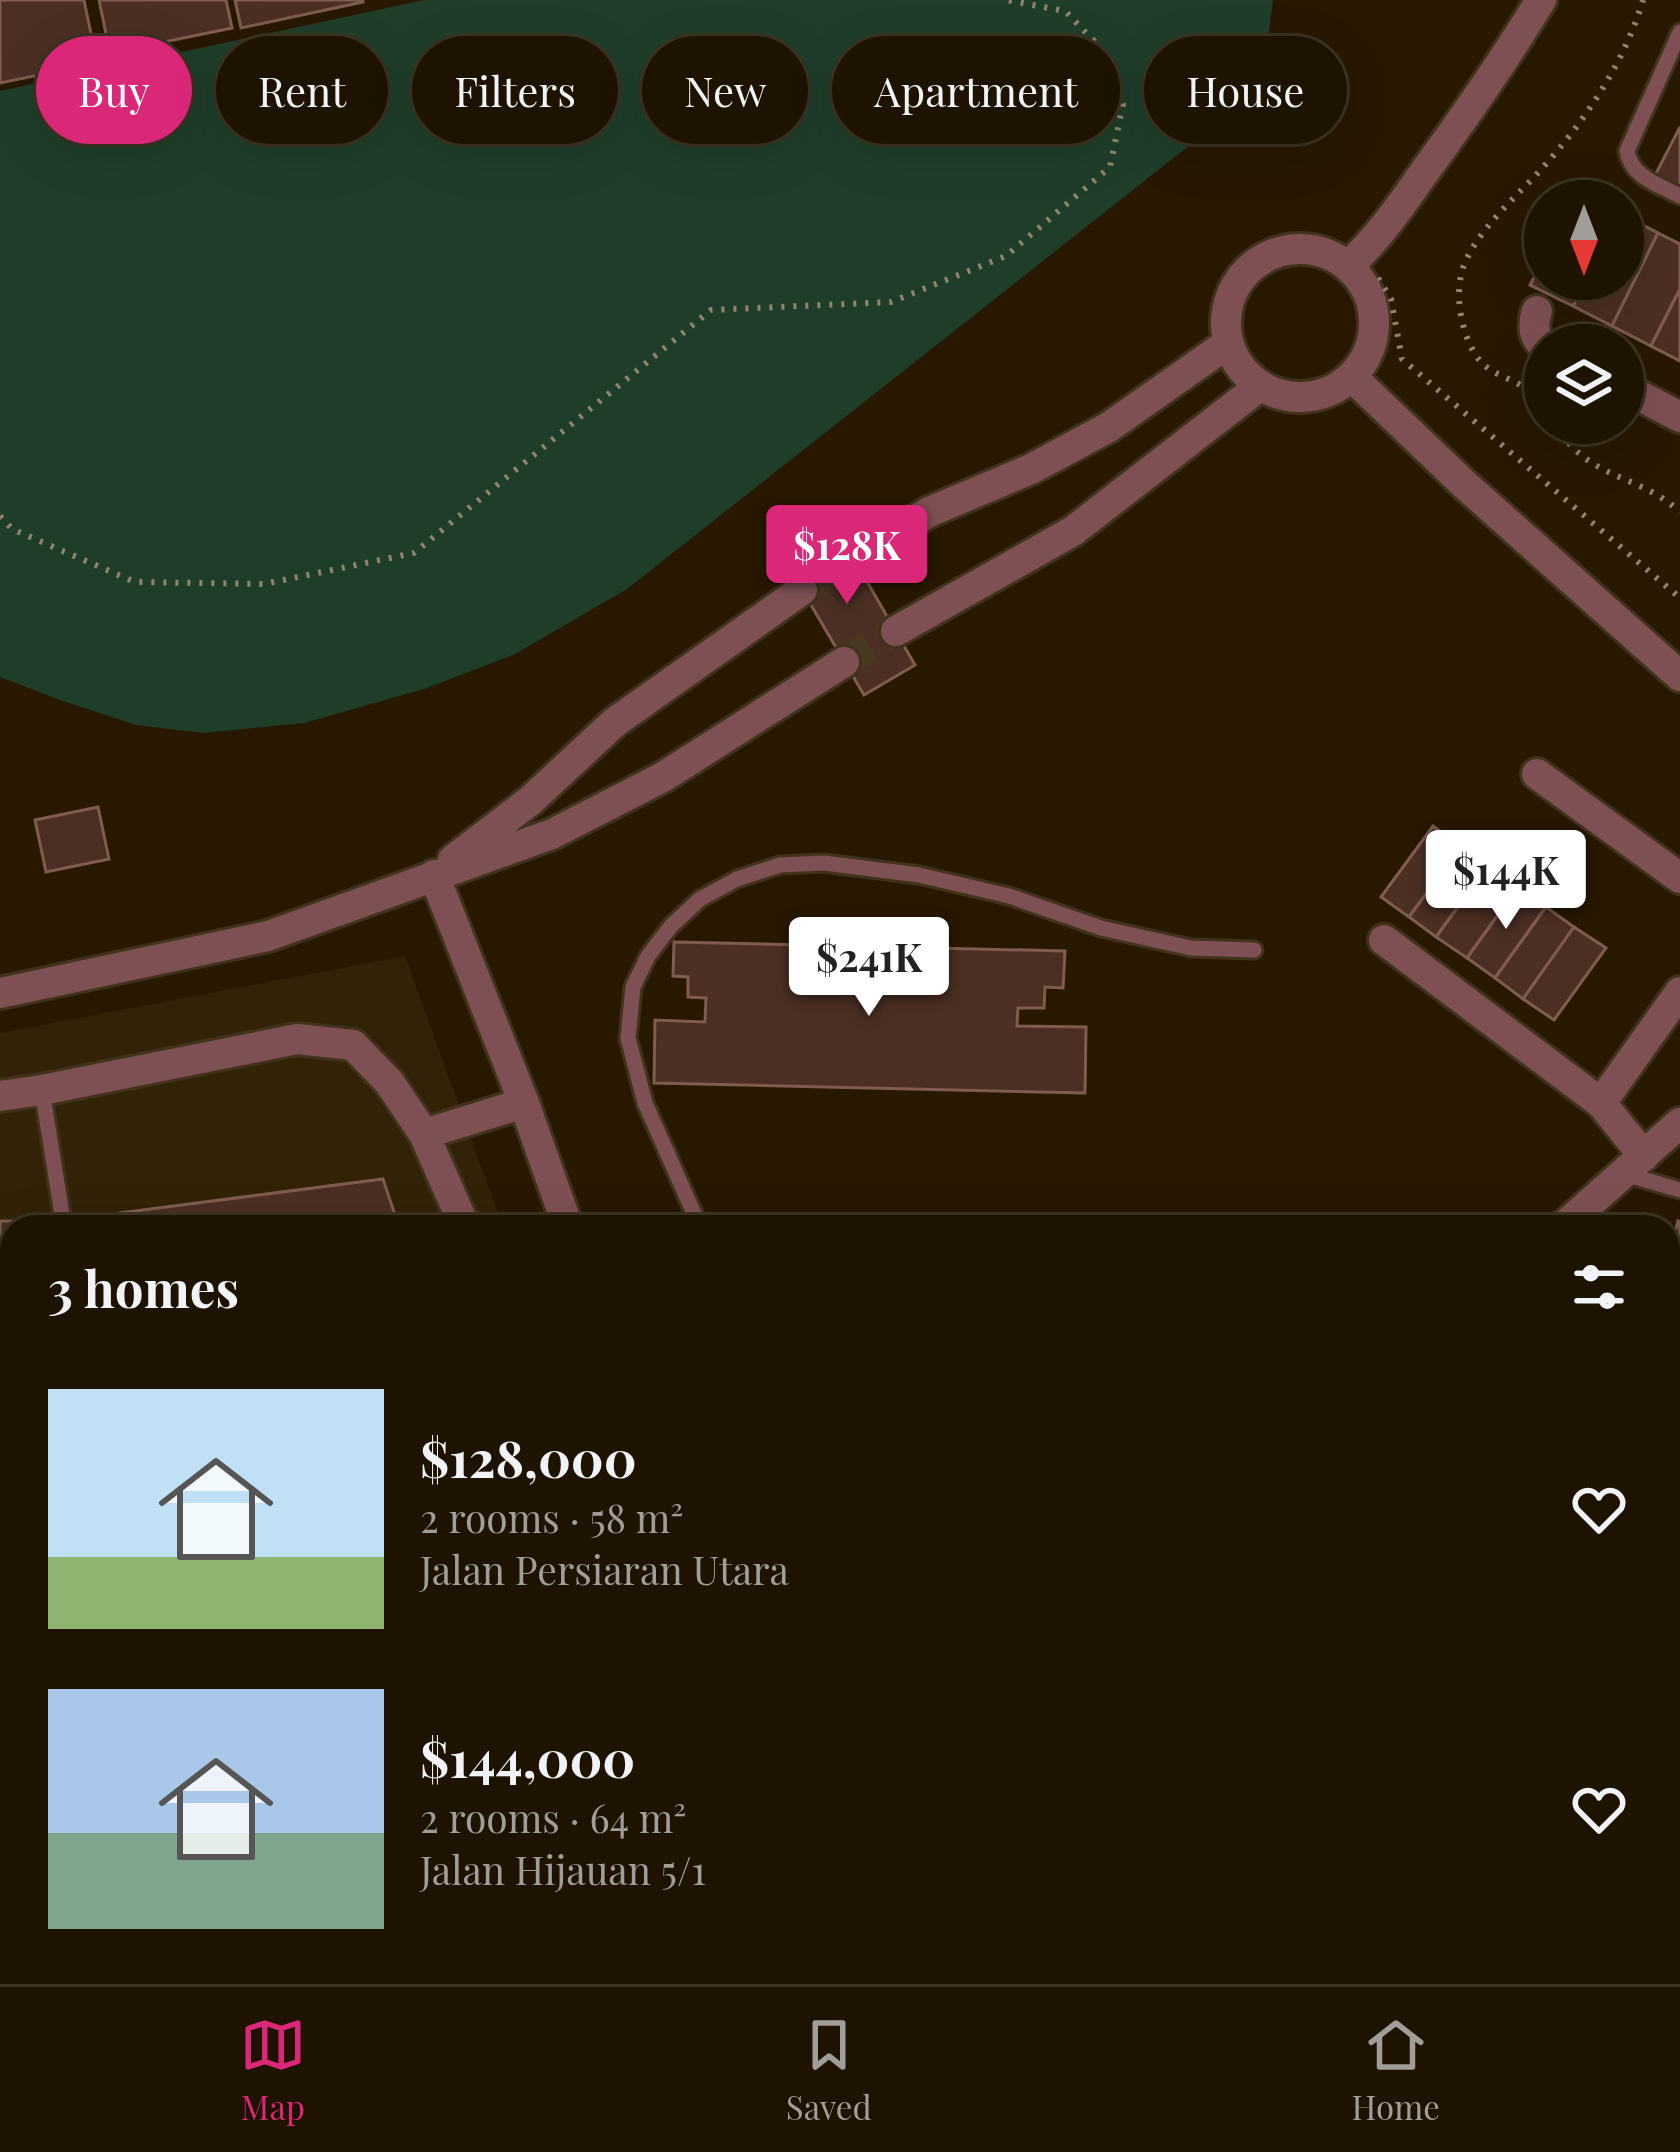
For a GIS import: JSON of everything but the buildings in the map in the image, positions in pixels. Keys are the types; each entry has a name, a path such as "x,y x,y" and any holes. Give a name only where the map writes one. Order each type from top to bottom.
{"street":[{"path":"1355,260 1496,75 1541,0"},
{"path":"1297,248 1355,260 1373,308 1374,333 1367,357 1331,391 1308,397 1283,395 1260,386 1240,368 1227,344 1224,317 1232,291 1247,269 1270,254 1297,248"},
{"path":"1534,324 1537,310"},
{"path":"854,559 929,512 1031,469 1108,428 1227,344"},
{"path":"1352,376 1464,484 1680,676"},
{"path":"896,631 1073,531 1260,386"},
{"path":"1644,398 1680,417"},
{"path":"434,874 531,800 615,722 802,590"},
{"path":"0,992 268,936 553,834 663,777 844,662"},
{"path":"1537,773 1680,878"},
{"path":"434,874 564,1215"},
{"path":"1384,940 1600,1103 1635,1165"},
{"path":"1600,1103 1680,992"},
{"path":"0,1096 297,1039 353,1045 389,1082 424,1134 459,1215"},
{"path":"424,1134 524,1103"},
{"path":"1577,1215 1680,1123"}],"lane":[{"path":"1680,32 1627,152 1629,165 1641,176 1680,196"},
{"path":"695,1215 645,1103 628,1038 633,987 647,956 671,926 700,899 737,879 780,865 824,863 919,874 1009,896 1101,928 1191,948 1254,950"},
{"path":"41,1090 62,1215"},
{"path":"1635,1165 1680,1190"}],"path":[{"path":"0,516 12,529 135,582 264,584 414,553 711,310 891,302 1006,256 1110,167 1123,104 1094,41 1065,11 1006,0"},
{"path":"1524,388 1491,372 1474,352 1462,319 1464,266 1480,237 1564,142 1604,87 1643,0"},
{"path":"1355,260 1391,298 1402,359 1680,598"},
{"path":"1570,444 1599,469 1654,491 1680,512"}],"shaded area":[{"path":"405,956 499,1215 0,1215 0,1033"}],"green space":[{"path":"424,0 1273,0 1268,36 1144,36 1144,144 1191,144 627,589 515,654 424,689 304,723 203,733 136,725 0,677 0,91 36,83 36,144 192,144 192,50 216,45 216,144 388,144 388,36 256,36"}],"tunnel":[{"path":"802,590 854,559"},
{"path":"844,662 896,631"}]}
